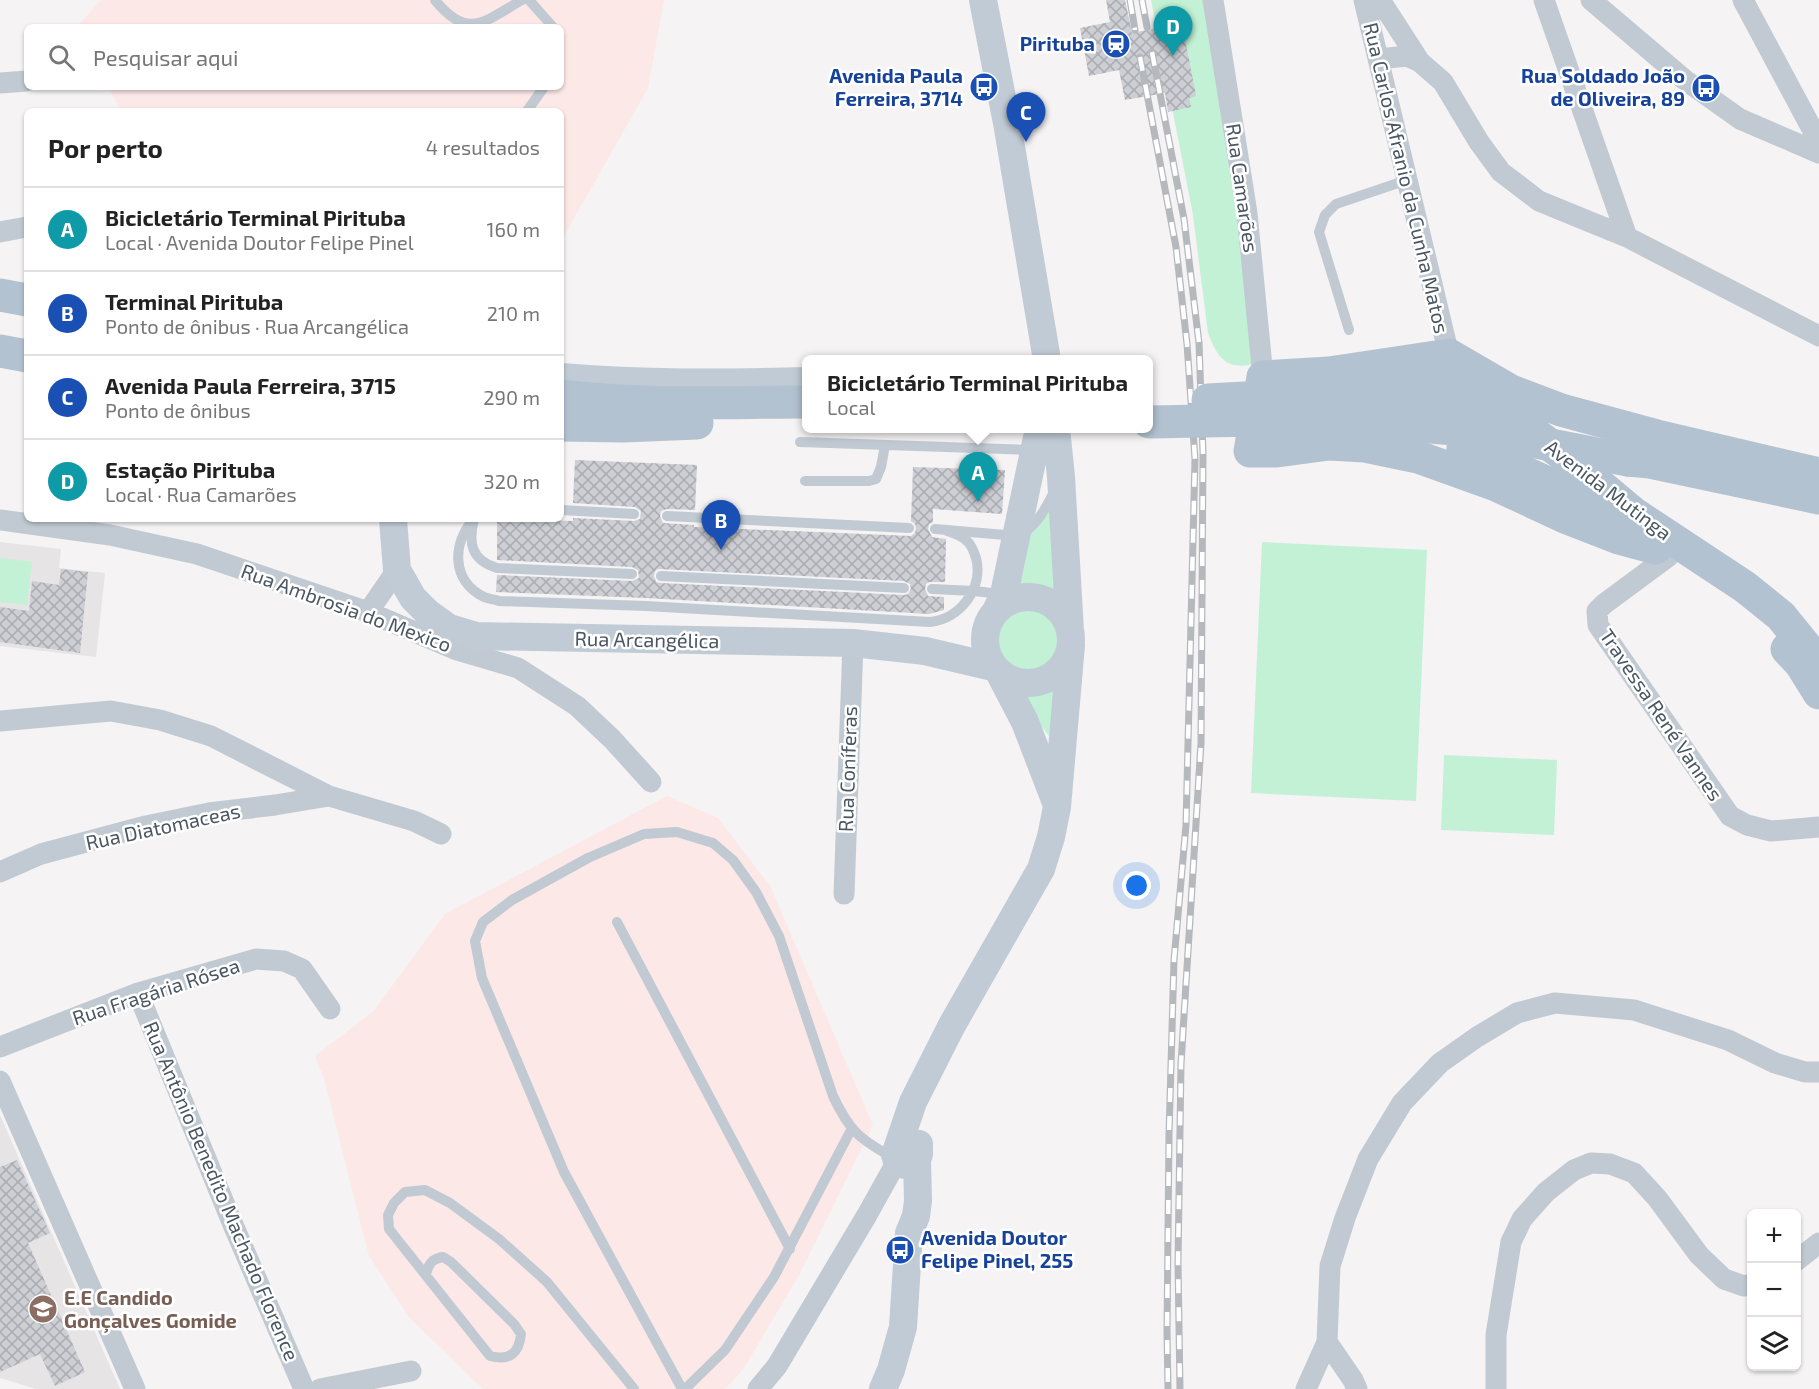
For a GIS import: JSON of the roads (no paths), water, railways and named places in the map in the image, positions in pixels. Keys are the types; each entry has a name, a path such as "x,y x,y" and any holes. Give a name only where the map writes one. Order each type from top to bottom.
{"main road":[{"path":"982,0 1008,123 1046,355"},
{"path":"0,296 24,300"},
{"path":"0,351 24,355"},
{"path":"1153,422 1313,419 1383,400 1421,383 1449,355"},
{"path":"1663,552 1575,521 1496,484 1418,457 1365,446 1329,444 1277,451 1250,451 1263,377 1329,373 1449,355 1511,391 1561,410 1819,474"},
{"path":"564,377 609,381 708,383 802,381"},
{"path":"1421,383 1448,383 1511,391"},
{"path":"564,396 802,432"},
{"path":"1153,402 1383,400 1479,431 1628,460 1650,462 1819,498"},
{"name":"Avenida Mutinga","path":"1383,400 1436,439 1508,464 1560,489 1663,552 1734,600 1766,626 1801,664 1819,693"},
{"name":"Avenida Mutinga","path":"1383,400 1501,414 1523,425 1565,456 1633,513 1745,587 1781,616 1819,663"},
{"path":"564,425 623,426 677,413 802,402"},
{"path":"883,1389 903,1327 909,1233 904,1209 905,1156 926,1098 925,1079 952,1025 1041,869 1057,807 1070,639 1056,433"},
{"path":"1037,439 1003,608 985,641 987,654 1025,722 1057,807"},
{"path":"393,522 397,570"},
{"name":"Rua Arcangélica","path":"397,570 413,598 428,613 449,628 476,636 853,644 925,651 996,669"},
{"path":"996,669 1013,681 1022,683 1047,679 1065,662 1070,639 1067,621 1055,608 1039,599 1003,608"},
{"name":"Rua Arcangélica","path":"925,651 955,644 1003,608"}],"street":[{"name":"Rua Camarões","path":"1213,0 1247,213 1263,377"},
{"name":"Rua Carlos Afranio da Cunha Matos","path":"1364,0 1449,355"},
{"path":"1380,0 1420,62 1443,82 1479,142 1501,172 1539,201 1627,237 1819,336"},
{"path":"1544,0 1627,237"},
{"path":"1591,0 1685,80 1740,119 1819,153"},
{"path":"1743,0 1819,142"},
{"path":"1378,59 1407,56 1420,62"},
{"path":"0,83 24,81"},
{"path":"0,232 24,228"},
{"name":"Rua Ambrosia do Mexico","path":"0,520 110,535 197,554 369,612 457,650 518,668 577,706 612,739 651,782"},
{"name":"Travessa René Vannes","path":"1663,552 1604,603 1598,611 1598,625 1730,816 1747,825 1771,831 1819,827"},
{"path":"369,612 397,570"},
{"path":"497,637 518,668"},
{"name":"Rua Coníferas","path":"844,894 853,644"},
{"path":"0,721 111,711 160,720 211,736 329,796 414,821 441,834"},
{"name":"Rua Diatomaceas","path":"0,872 41,854 146,826 209,813 329,796"},
{"name":"Rua Fragária Rósea","path":"0,1047 138,993 256,959 284,962 302,969 330,1009"},
{"name":"Rua Antônio Benedito Machado Florence","path":"138,993 304,1389"},
{"path":"1306,1389 1328,1342 1330,1266 1345,1218 1368,1159 1402,1103 1440,1063 1477,1037 1517,1013 1555,1003 1634,1010 1728,1040 1775,1063 1805,1072 1819,1072"},
{"path":"0,1081 135,1389"},
{"path":"758,1389 777,1366 905,1156"},
{"path":"1496,1389 1496,1335 1511,1242 1522,1219 1546,1192 1574,1170 1591,1163 1610,1164 1634,1173 1657,1198 1699,1255 1724,1279 1747,1285"},
{"path":"1801,1258 1819,1243"},
{"path":"1328,1342 1357,1389"},
{"path":"320,1389 411,1371"}],"lane":[{"path":"435,0 446,13 461,24"},
{"path":"480,24 522,0"},
{"path":"529,0 550,24"},
{"path":"529,108 542,90"},
{"path":"1349,330 1319,232 1325,215 1336,204 1407,180"},
{"path":"810,433 885,445 1037,439"},
{"path":"805,480 869,481 876,479 885,445"},
{"path":"934,529 1017,536 1037,521 1061,477"},
{"path":"564,510 634,514"},
{"path":"667,516 909,528"},
{"path":"471,522 465,528 459,541 459,565 463,577 484,597 499,601 646,606 930,622 947,619 974,591 978,569 973,550 969,542 947,531"},
{"path":"473,522 471,543 477,556 485,564 496,568 632,574"},
{"path":"661,576 904,588"},
{"path":"932,589 974,591 1003,608"},
{"path":"852,1128 774,1277 725,1350 684,1389 564,1172 482,978 475,941 483,922 512,900 588,858 644,834 677,832 713,843 733,860 756,892 780,936 833,1096 842,1114 852,1128 857,1136 905,1156"},
{"path":"617,922 790,1249"},
{"path":"426,1274 428,1265 434,1259 443,1257 451,1262 514,1324 521,1334 520,1345 511,1356 501,1359 490,1356 389,1228 388,1215 394,1203 405,1192 425,1190 450,1203 499,1239 547,1282 634,1389"}],"railway":[{"path":"1130,0 1135,30"},
{"path":"1142,0 1147,27"},
{"path":"1152,52 1184,219 1199,343 1203,453 1201,743 1181,1064 1178,1263 1180,1389"},
{"path":"1140,57 1176,247 1187,344 1195,459 1186,825 1174,960 1169,1135 1168,1389"}],"place":[{"name":"Pirituba","path":"1116,44"},
{"name":"Estação Pirituba","path":"1173,56"},
{"name":"Avenida Paula Ferreira, 3714","path":"984,87"},
{"name":"Rua Soldado João de Oliveira, 89","path":"1706,88"},
{"name":"Avenida Paula Ferreira, 3715","path":"1026,142"},
{"name":"Bicicletário Terminal Pirituba","path":"978,502"},
{"name":"Terminal Pirituba","path":"721,550"},
{"name":"Avenida Doutor Felipe Pinel, 255","path":"900,1250"},
{"name":"E.E Candido Gonçalves Gomide","path":"43,1309"}]}
